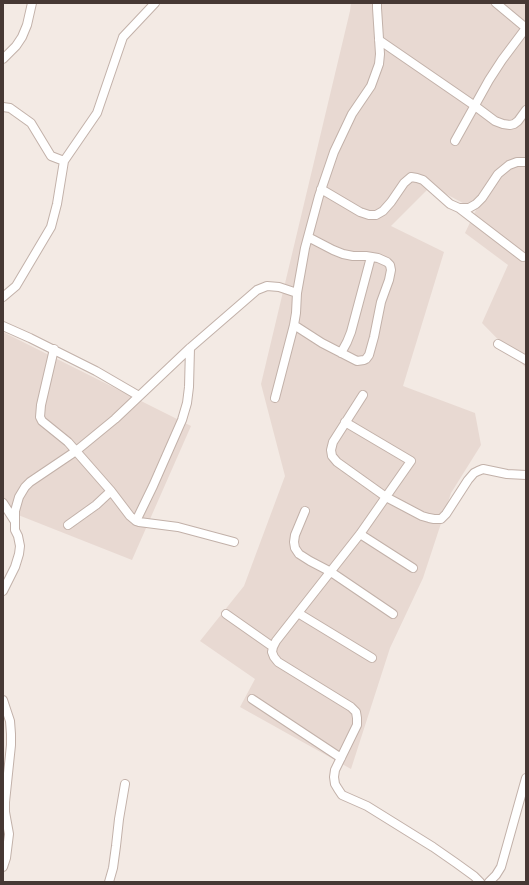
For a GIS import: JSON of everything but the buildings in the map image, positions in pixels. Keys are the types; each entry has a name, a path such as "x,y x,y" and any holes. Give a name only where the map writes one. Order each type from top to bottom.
{"street":[{"path":"3,59 16,46 22,37 27,25 32,3"},
{"path":"3,297 16,286 51,227 57,204 64,161 97,113 123,37 155,3"},
{"path":"275,398 294,325 297,293 305,248 321,189 337,145 352,114 371,86 379,64 380,54 377,3"},
{"path":"455,141 498,67 526,28 496,3"},
{"path":"379,40 495,121 503,124 514,124 526,110"},
{"path":"3,106 10,108 31,124 51,156 64,161"},
{"path":"459,208 469,208 476,204 482,198 498,174 509,165 517,162 526,162"},
{"path":"321,189 360,212 369,215 376,215 383,211 391,202 404,182 411,177 423,180 450,204 459,208 524,257"},
{"path":"294,325 322,343 356,361 366,359 369,355 374,337 380,302 389,280 391,270 387,262 378,258 343,254 308,237"},
{"path":"341,353 351,332 371,257"},
{"path":"3,591 15,567 19,554 20,546 15,530 14,520 19,497 25,487 37,476 76,451 115,419 190,348 257,290 268,286 279,287 297,293"},
{"path":"3,326 54,349 139,396"},
{"path":"498,344 526,360"},
{"path":"136,521 182,420 187,403 189,387 190,348"},
{"path":"54,349 41,405 40,418 68,442 111,491 130,516 136,521 178,527 234,542"},
{"path":"363,396 333,442 331,450 332,456 337,462 386,497 422,516 441,519 446,514 468,480 478,471 483,469 507,474 526,474"},
{"path":"345,422 411,460 360,534 276,641 272,652 278,662 351,707 356,712 357,725 341,758 334,777 335,784 342,795 367,806 456,863 480,882"},
{"path":"68,525 111,491"},
{"path":"3,503 14,520"},
{"path":"305,511 295,535 294,542 295,548 299,554 331,572 394,614"},
{"path":"360,534 413,568"},
{"path":"298,613 372,658"},
{"path":"226,614 273,647"},
{"path":"252,699 341,758"},
{"path":"3,700 10,721 11,734 5,802 5,812 9,834 6,858 3,867"},
{"path":"489,882 501,867 506,853 526,778"},
{"path":"108,882 114,860 125,784"}],"shaded area":[{"path":"351,3 526,3 526,368 482,323 508,265 465,233 476,210 431,186 391,226 444,252 403,386 475,413 481,445 451,493 423,578 390,648 351,769 240,707 255,679 200,641 244,586 285,476 261,384"},
{"path":"3,332 191,426 132,560 3,509"}]}
